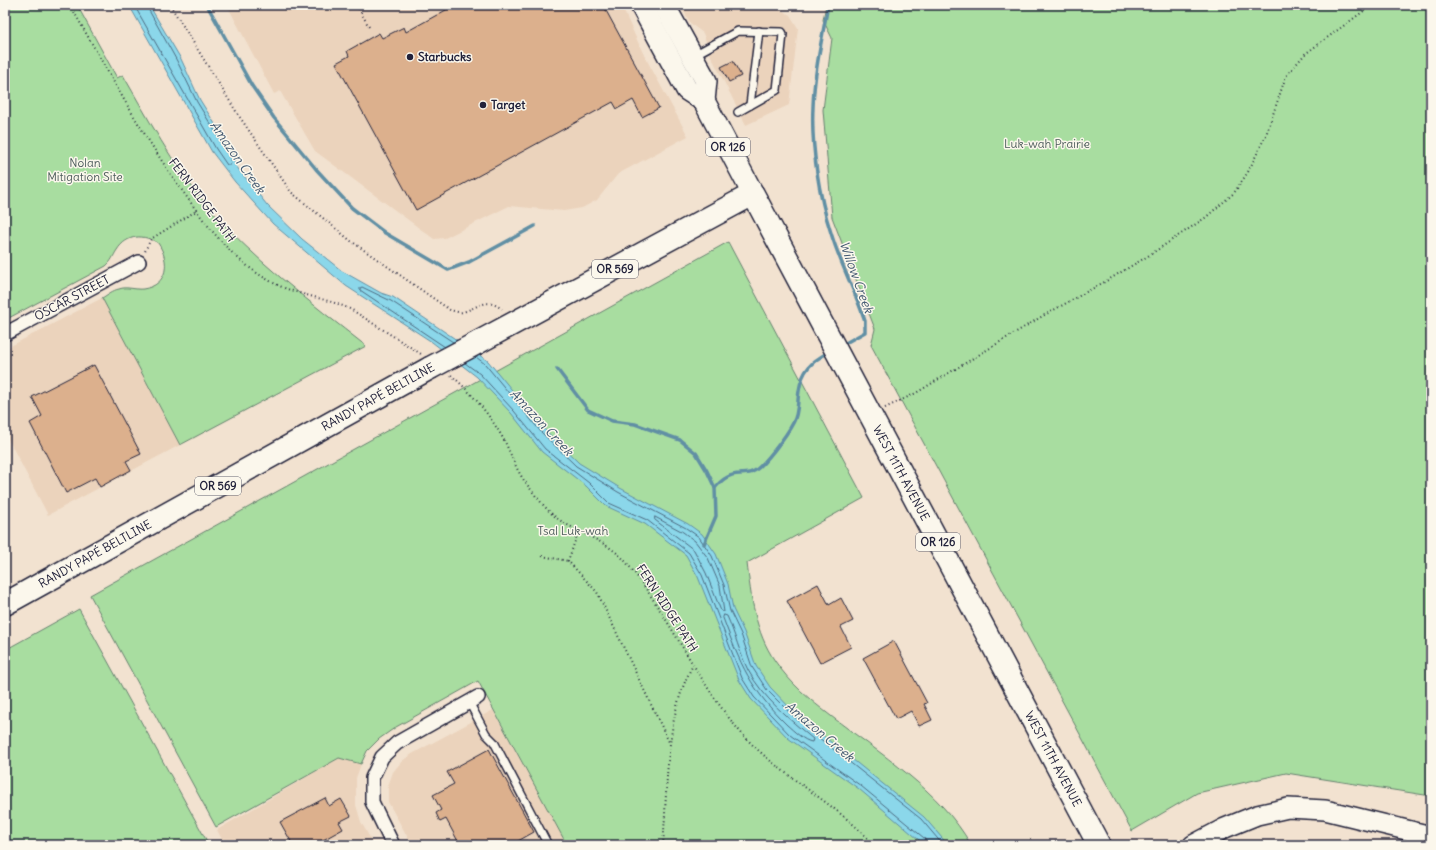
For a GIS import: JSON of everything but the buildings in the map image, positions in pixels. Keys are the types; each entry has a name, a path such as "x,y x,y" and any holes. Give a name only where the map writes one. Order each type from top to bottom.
{"highway":[{"name":"RANDY PAPÉ BELTLINE","path":"5,604 434,366 752,194"},
{"name":"WEST 11TH AVENUE","path":"752,194 1099,845"}],"main road":[{"name":"WEST 11TH AVENUE","path":"641,5 687,90 704,101 752,194"},
{"path":"664,5 706,81 704,101"}],"street":[{"name":"OSCAR STREET","path":"5,334 139,262"},
{"path":"393,845 372,802 372,778 382,758 397,743 474,700"},
{"path":"1193,845 1225,828 1257,815 1288,808 1325,810 1427,837"}],"lane":[{"path":"750,105 759,31"},
{"path":"692,56 736,32 782,32 778,88 738,112"},
{"path":"474,700 486,734 494,742 548,845"}],"path":[{"name":"FERN RIDGE PATH","path":"70,5 153,149 196,210 233,255 271,282 296,292 341,304 370,320 471,394 486,412 503,440 525,482 552,513 606,545 625,561 656,605 715,700 738,730 777,768 829,804 862,831 874,845"},
{"path":"170,5 239,116 291,192 351,241 450,310 461,313 480,303 496,304 518,321"},
{"path":"357,5 369,27"},
{"path":"870,415 916,393 1041,317 1108,280 1205,218 1234,193 1248,172 1266,134 1286,76 1305,54 1372,5"},
{"path":"139,262 151,238 196,210"},
{"path":"568,561 579,530"},
{"path":"542,556 568,561 597,592 664,735 670,744"},
{"path":"663,845 670,744 686,678 694,665"}],"shaded area":[{"path":"227,5 621,5 643,53 688,136 618,174 597,200 582,208 564,211 509,206 445,238 434,239 315,151 280,91 274,94"},
{"path":"680,5 773,5 772,6 790,15 798,28 789,105 746,125 711,56 703,33 691,24"},
{"path":"102,298 180,445 48,515 5,433 5,349"},
{"path":"493,710 567,845 412,845 388,802 388,786 393,772 402,761 412,754"},
{"path":"339,758 361,764 356,778 356,805 361,822 374,845 225,845 217,830"}],"green space":[{"name":"Nolan Mitigation Site","path":"5,5 77,5 117,78 123,75 171,157 205,203 261,261 366,346 180,445 102,298 112,291 125,288 143,289 152,287 158,283 165,271 165,264 162,250 158,243 142,237 131,238 121,245 106,266 5,320"},
{"name":"Luk-wah Prairie","path":"826,5 1431,5 1431,796 1286,773 1197,793 1132,831 871,345 875,329 832,217 823,110 832,38 823,20"},
{"name":"Tsal Luk-wah","path":"728,242 864,498 747,563 752,601 758,626 768,650 781,669 794,684 823,710 889,759 926,790 958,825 971,845 567,845 478,681 396,727 379,739 367,751 361,764 339,758 216,827 90,595"},
{"path":"79,609 209,845 5,845 5,650"}],"water":[{"path":"129,5 149,5 181,59 200,100 230,148 236,166 267,205 302,239 342,271 381,293 393,297 488,361 544,429 579,463 620,488 688,524 702,534 716,554 728,584 733,609 744,632 756,666 770,687 792,710 924,817 948,845 925,845 859,789 788,738 751,699 739,680 698,577 686,555 645,524 606,506 586,486 542,452 511,413 477,377 432,342 346,286 273,224 235,182 212,152"}],"waterway":[{"path":"207,5 252,86 274,118 316,169 352,208 385,233 448,270 469,262 535,226"},
{"name":"Willow Creek","path":"828,5 815,82 813,138 817,171 827,219 839,255 865,321 865,332 842,345"},
{"name":"Willow Creek","path":"704,544 716,516 715,488 720,482 729,476 752,472 768,458 795,419 800,384 805,372 813,363 829,352"},
{"path":"557,369 588,410 612,421 635,424 680,440 696,453 715,488"}],"place":[{"name":"Starbucks","path":"410,57"},
{"name":"Target","path":"483,105"}],"water label":[{"name":"Amazon Creek","path":"238,157"},
{"name":"Amazon Creek","path":"542,422"},
{"name":"Amazon Creek","path":"820,731"}]}
